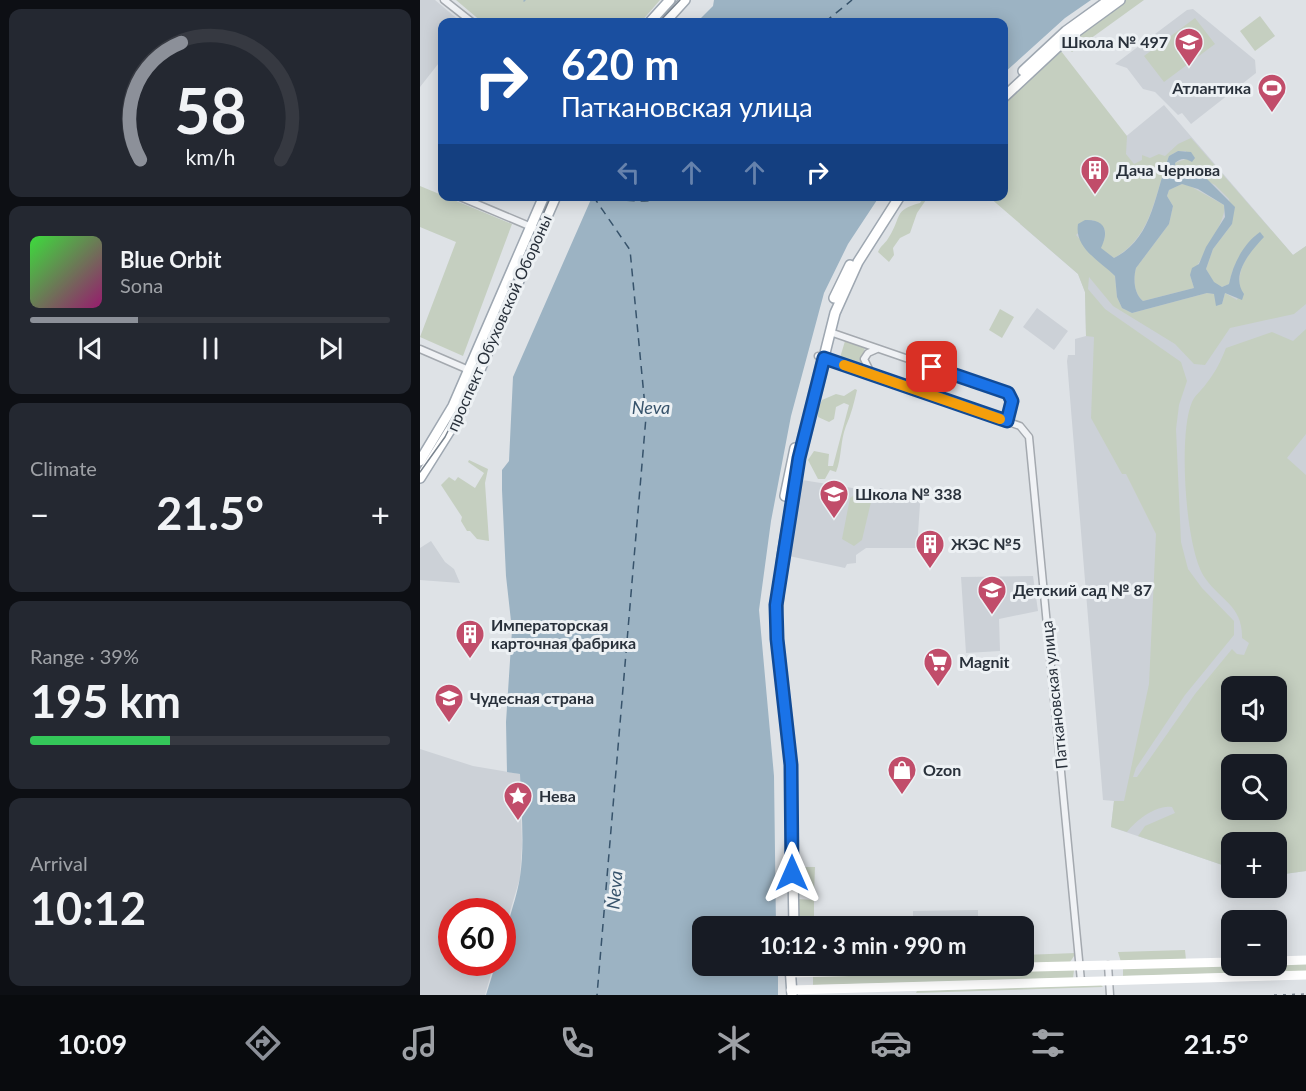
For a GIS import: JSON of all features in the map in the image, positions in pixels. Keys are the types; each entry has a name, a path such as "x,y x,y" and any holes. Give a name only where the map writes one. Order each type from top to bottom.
{"main road":[{"path":"654,18 670,0"},
{"path":"669,18 685,0"},
{"path":"1008,85 1053,42 1108,0"},
{"path":"1008,93 1065,40 1120,0"},
{"name":"проспект Обуховской Обороны","path":"420,461 447,419 542,201"},
{"name":"проспект Обуховской Обороны","path":"420,478 456,424 554,201"},
{"path":"794,916 791,765 777,639 776,605 794,484 829,314 842,280 889,201"},
{"path":"788,916 785,758 770,615 789,474 821,357 848,281 879,225 896,201"},
{"path":"1287,961 1306,960"},
{"path":"1034,967 1221,962"},
{"path":"794,976 795,992 1306,975"}],"street":[{"path":"444,0 467,18"},
{"path":"470,201 541,231"},
{"path":"830,332 1008,393 1012,401 1007,421"},
{"path":"420,349 478,374"},
{"path":"872,375 864,359 868,353 879,349"},
{"name":"Паткановская улица","path":"821,357 1007,421 1024,429 1029,437 1081,981"},
{"path":"1108,965 1110,995"}],"shaded area":[{"path":"420,0 435,0 456,18 438,18 438,64 420,87"},
{"name":"Школа № 497","path":"1193,9 1255,60 1256,73 1191,124 1182,113 1178,115 1155,92 1143,89 1127,68 1115,64 1187,10"},
{"path":"1164,105 1293,255 1306,246 1306,871 1287,874 1287,832 1221,832 1221,865 1111,827 1114,801 1103,800 1067,361 1068,355 1075,355 1075,339 1086,336 1085,292 1078,274 1020,224"},
{"path":"1037,308 1068,331 1054,350 1023,327"},
{"name":"Школа № 338","path":"802,480 878,492 880,488 917,499 920,504 917,548 866,548 856,555 856,563 847,564 845,568 789,556"},
{"path":"431,541 445,562 454,569 460,583 420,580 420,548"},
{"name":"Детский сад № 87","path":"1033,576 1038,611 999,619 1000,651 966,653 961,577"},
{"path":"420,749 473,766 520,774 522,845 520,878 514,898 438,898 438,976 490,976 485,995 420,995"},
{"path":"978,910 978,916 913,916 913,911"}],"green space":[{"path":"456,0 660,0 644,18 477,18"},
{"path":"1123,0 1144,0 1072,52 1064,45"},
{"path":"1260,16 1275,36 1255,51 1240,31"},
{"path":"1195,18 1215,44 1164,82 1144,56"},
{"path":"1061,51 1127,136 1126,154 1134,164 1142,160 1142,155 1150,158 1159,154 1165,156 1178,144 1191,138 1293,255 1306,246 1306,304 1294,314 1230,328 1205,365 1194,364 1175,344 1113,306 1089,277 1088,289 1105,309 1181,362 1187,381 1179,405 1176,429 1181,542 1188,569 1202,588 1234,621 1234,635 1185,695 1136,768 1133,777 1137,777 1195,694 1232,649 1237,654 1244,655 1249,643 1242,638 1239,618 1235,611 1205,578 1198,564 1193,543 1188,518 1185,464 1185,439 1192,402 1215,371 1226,348 1272,332 1293,341 1306,329 1306,434 1287,458 1306,475 1306,871 1287,874 1287,832 1221,832 1221,865 1138,836 1145,826 1175,813 1172,807 1154,810 1127,832 1111,827 1114,801 1124,801 1149,684 1156,534 1126,474 1122,474 1091,418 1094,337 1086,336 1085,292 1078,274 994,201 1008,201 1008,99","holes":["1178,151 1186,151 1186,159 1175,163 1175,170 1193,174 1215,185 1229,199 1232,224 1213,249 1206,269 1214,283 1222,287 1229,284 1236,264 1247,246 1256,235 1263,237 1243,265 1237,300 1225,293 1222,304 1214,294 1207,293 1132,313 1122,308 1117,297 1115,276 1076,235 1092,220 1101,225 1105,235 1100,248 1114,258 1137,239 1144,227 1151,213 1169,156"]},
{"path":"1182,184 1224,205 1222,219 1206,251 1190,275 1194,288 1143,301 1135,286 1136,268 1169,224 1173,206 1167,196 1169,190"},
{"path":"420,186 438,193 438,201 456,201 512,224 463,356 420,337 456,242 420,227"},
{"path":"925,201 917,213 910,233 900,238 893,248 894,255 889,262 878,252 879,250 888,239 899,215 906,208"},
{"path":"1000,309 1014,317 1002,338 989,330"},
{"path":"845,341 865,348 859,367 839,361"},
{"path":"857,390 844,432 836,472 830,470 825,479 818,479 808,460 814,451 829,454 828,466 833,466 849,405 844,403 836,407 834,419 829,422 818,417 818,409 822,400 836,394 844,396"},
{"path":"469,460 488,469 485,483 489,541 477,539 470,531 467,531 461,521 462,517 441,485 449,477 455,481 458,477 475,488 484,473 468,462"},
{"path":"856,494 866,496 871,502 862,540 854,546 842,539 850,498"},
{"path":"797,867 815,867 814,894 798,894"},
{"path":"798,899 814,900 814,916 799,916"},
{"path":"1185,950 1186,960 1121,962 1118,952"},
{"path":"1076,953 1070,962 1034,964 1034,955"},
{"path":"1287,964 1306,964 1306,971 1287,972"},
{"path":"1221,965 1221,973 1123,976 1123,968"},
{"path":"1074,970 1073,978 813,985 813,976 1034,976 1034,971"},
{"path":"1101,985 1103,987 916,993 917,991"}],"water":[{"path":"714,0 1091,0 1065,18 1008,69 1008,18 701,18 713,6"},
{"path":"1178,151 1191,152 1195,158 1192,162 1185,159 1179,160 1175,163 1176,170 1204,176 1235,207 1232,224 1213,249 1206,269 1214,282 1222,287 1229,284 1233,269 1244,248 1260,232 1264,237 1248,257 1240,272 1240,287 1244,294 1242,300 1225,293 1222,304 1216,306 1214,294 1207,293 1132,313 1122,308 1117,297 1115,276 1089,253 1080,240 1078,224 1085,220 1092,220 1104,228 1105,237 1101,248 1114,258 1127,250 1145,227 1169,156","holes":["1182,184 1198,189 1224,205 1225,217 1206,247 1199,264 1192,268 1190,275 1194,288 1143,301 1135,286 1136,268 1169,224 1173,206 1167,196 1169,190"]},
{"name":"Neva","path":"590,201 876,201 848,244 824,293 791,416 771,521 759,610 774,776 776,916 692,916 692,976 778,976 778,995 486,995 492,976 516,976 515,898 520,877 522,851 520,774 507,772 506,722 512,630 506,576 502,470 509,461 513,377"}],"ferry route":[{"path":"830,18 852,0"},
{"path":"596,201 630,250 646,417 597,995"}],"tram line":[{"path":"663,18 680,0"},
{"path":"420,472 445,437 459,409 549,201"}],"railway":[{"path":"1274,995 1306,994"}],"slow traffic":[{"path":"844,365 1000,419"}],"place":[{"name":"Школа № 497","path":"1189,68"},
{"name":"Атлантика","path":"1272,114"},
{"name":"Дача Чернова","path":"1095,196"},
{"name":"Школа № 338","path":"834,520"},
{"name":"ЖЭС №5","path":"930,570"},
{"name":"Детский сад № 87","path":"992,616"},
{"name":"Императорская карточная фабрика","path":"470,660"},
{"name":"Magnit","path":"938,688"},
{"name":"Чудесная страна","path":"449,724"},
{"name":"Ozon","path":"902,796"},
{"name":"Нева","path":"518,822"}],"route":[{"path":"792,873 791,765 777,639 776,605 799,458 824,358 1007,421 1012,406 1008,393 932,367"}]}
